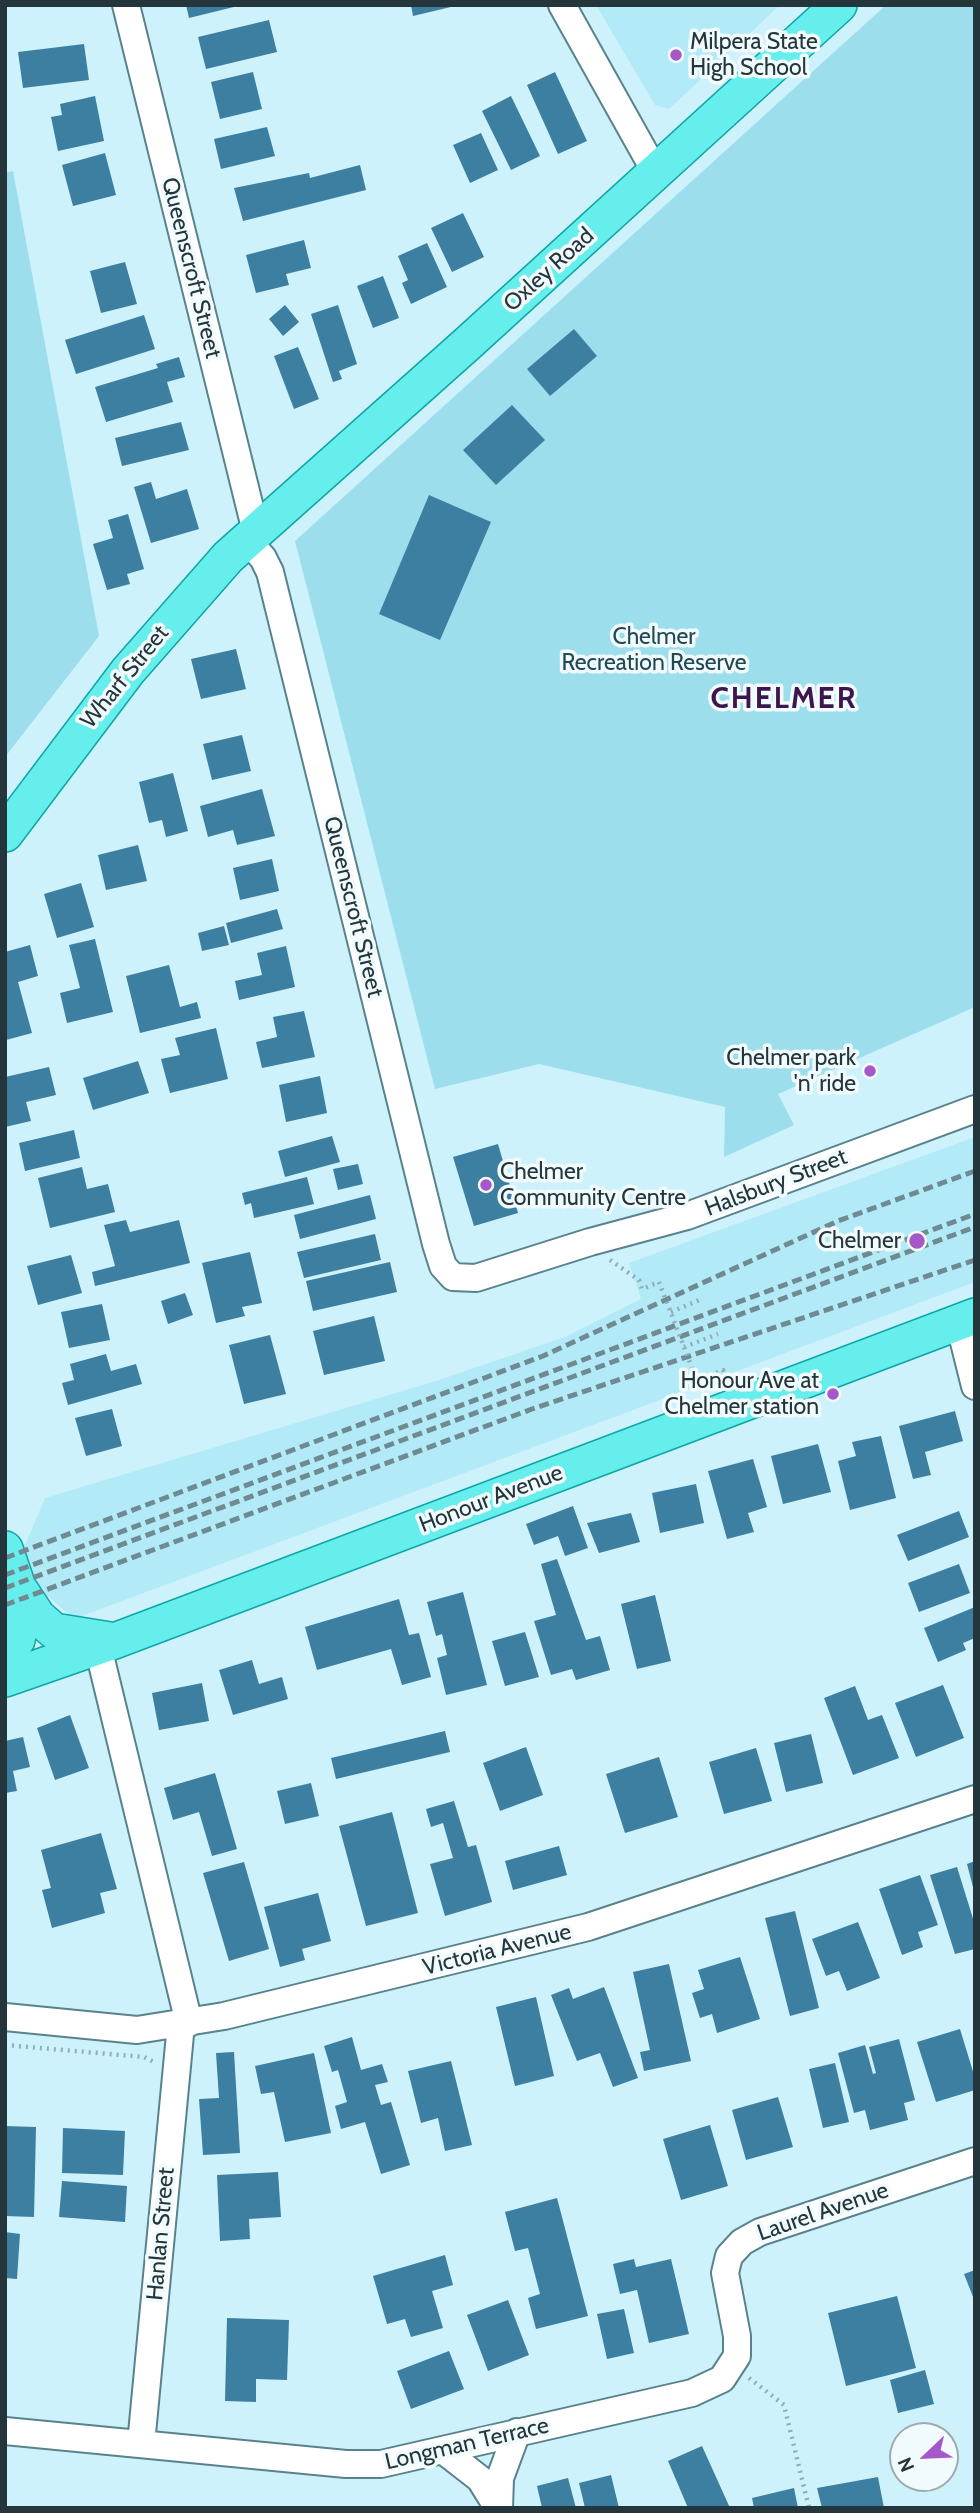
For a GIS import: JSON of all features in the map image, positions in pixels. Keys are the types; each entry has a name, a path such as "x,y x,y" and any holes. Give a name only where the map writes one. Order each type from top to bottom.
{"main road":[{"name":"Oxley Road","path":"252,536 839,5"},
{"name":"Wharf Street","path":"5,834 128,671 196,591 252,536"},
{"name":"Honour Avenue","path":"5,1679 107,1644 967,1319"},
{"path":"5,1549 18,1587 21,1627 15,1644 5,1657"},
{"path":"18,1587 38,1617 54,1630 107,1644"}],"street":[{"name":"Queenscroft Street","path":"126,5 252,536 270,572 436,1244 443,1266 453,1277"},
{"path":"562,5 656,173"},
{"name":"Halsbury Street","path":"453,1277 476,1278 687,1216 975,1109"},
{"path":"967,1319 975,1386"},
{"name":"Hanlan Street","path":"107,1644 185,2024 141,2444"},
{"name":"Victoria Avenue","path":"5,2017 137,2030 185,2024 588,1927 975,1799"},
{"name":"Laurel Avenue","path":"732,2367 738,2344 725,2268 732,2252 746,2239 975,2161"},
{"name":"Longman Terrace","path":"5,2431 369,2465 406,2461 517,2432 692,2393 716,2384 732,2367"},
{"path":"498,2508 500,2478 517,2432"},
{"path":"444,2451 475,2473 498,2508"}],"path":[{"path":"609,1259 639,1280 642,1289 659,1282 697,1381 723,1370 726,1379"},
{"path":"671,1312 702,1299"},
{"path":"684,1347 718,1335"},
{"path":"5,2045 144,2057 156,2063 160,2058"},
{"path":"732,2367 784,2405 809,2508"}],"shaded area":[{"name":"Milpera State High School","path":"596,5 780,5 669,109 655,105"},
{"path":"975,1137 975,1282 74,1619 49,1597 39,1601 19,1547 26,1543 45,1498 436,1381 565,1337 641,1299 629,1263"}],"green space":[{"name":"Chelmer Recreation Reserve","path":"886,5 975,5 975,1007 778,1094 794,1125 724,1157 725,1107 539,1064 435,1089 295,541"},
{"path":"13,171 99,636 5,757 5,173"}],"building":[{"path":"186,5 237,5 238,6 189,18"},
{"path":"411,5 455,5 455,6 413,16"},
{"path":"269,20 277,52 206,69 198,37"},
{"path":"84,44 89,80 23,88 18,52"},
{"path":"253,72 262,109 220,119 211,82"},
{"path":"555,72 587,141 558,154 527,85"},
{"path":"95,96 104,141 58,151 51,117 62,115 60,104"},
{"path":"511,96 540,156 511,170 482,111"},
{"path":"267,127 275,156 221,169 214,139"},
{"path":"481,133 498,170 470,183 453,145"},
{"path":"105,153 116,195 73,206 62,165"},
{"path":"360,165 366,190 243,221 234,188 309,173 310,178"},
{"path":"463,213 484,257 452,272 431,228"},
{"path":"304,240 311,268 286,274 289,285 256,293 246,255"},
{"path":"427,243 447,287 411,304 402,283 408,280 398,256"},
{"path":"125,262 137,304 101,313 90,271"},
{"path":"383,276 399,318 373,328 357,286"},
{"path":"285,305 299,322 283,336 269,319"},
{"path":"338,305 357,364 339,371 342,379 333,382 311,314"},
{"path":"144,315 155,349 76,374 65,340"},
{"path":"574,329 597,356 550,396 527,369"},
{"path":"298,347 319,399 294,409 274,356"},
{"path":"179,357 185,377 167,382 173,402 106,422 95,387 158,368 156,364"},
{"path":"512,405 545,440 496,485 463,450"},
{"path":"181,422 189,450 122,466 115,438"},
{"path":"151,482 156,499 187,489 199,529 151,543 134,487"},
{"path":"429,495 491,522 440,640 379,614"},
{"path":"128,514 144,569 127,574 130,584 107,590 93,544 113,538 108,520"},
{"path":"236,649 246,689 201,699 191,659"},
{"path":"242,735 251,771 212,780 203,744"},
{"path":"173,773 188,831 166,837 162,820 149,823 139,782"},
{"path":"262,789 275,836 237,845 233,830 208,837 200,806"},
{"path":"138,845 147,881 106,890 98,855"},
{"path":"272,859 279,891 240,900 233,868"},
{"path":"81,883 94,927 57,938 44,894"},
{"path":"277,909 283,929 231,943 226,923"},
{"path":"224,926 229,945 202,951 198,933"},
{"path":"95,939 113,1012 67,1023 60,993 80,988 69,945"},
{"path":"30,945 38,976 18,982 32,1033 6,1040 5,952"},
{"path":"286,946 295,987 239,1000 235,981 262,975 257,953"},
{"path":"169,965 180,1007 197,1002 201,1018 140,1033 126,976"},
{"path":"304,1011 315,1057 262,1068 256,1042 277,1037 273,1017"},
{"path":"216,1028 228,1079 170,1093 161,1059 180,1055 175,1038"},
{"path":"138,1061 149,1093 93,1110 83,1078"},
{"path":"49,1067 56,1095 26,1102 31,1121 5,1127 5,1077"},
{"path":"320,1076 327,1113 286,1122 279,1085"},
{"path":"74,1130 80,1158 25,1171 19,1143"},
{"path":"332,1136 340,1162 285,1177 278,1151"},
{"name":"Chelmer Community Centre","path":"498,1144 518,1213 474,1226 453,1157"},
{"path":"358,1164 363,1184 338,1190 333,1169"},
{"path":"82,1167 87,1189 108,1184 115,1212 50,1228 38,1178"},
{"path":"307,1177 314,1204 254,1218 251,1203 245,1205 242,1193"},
{"path":"370,1195 376,1219 300,1239 294,1215"},
{"path":"126,1220 130,1232 179,1220 190,1263 95,1286 92,1272 115,1266 104,1225"},
{"path":"375,1234 381,1260 304,1278 297,1252"},
{"path":"250,1252 262,1303 242,1307 245,1316 216,1323 202,1263"},
{"path":"71,1255 82,1293 38,1305 27,1266"},
{"path":"390,1262 397,1292 313,1311 306,1281"},
{"path":"185,1293 193,1315 168,1324 161,1301"},
{"path":"102,1304 110,1340 69,1348 61,1312"},
{"path":"374,1316 385,1361 324,1375 313,1331"},
{"path":"270,1335 286,1394 244,1404 229,1345"},
{"path":"106,1354 111,1371 136,1364 142,1384 68,1405 62,1383 74,1380 70,1364"},
{"path":"112,1409 122,1446 86,1456 75,1418"},
{"path":"955,1411 963,1441 925,1452 931,1475 913,1479 899,1426"},
{"path":"881,1436 896,1498 850,1510 838,1461 856,1456 852,1442"},
{"path":"818,1444 831,1492 783,1504 771,1456"},
{"path":"753,1459 767,1507 748,1513 754,1532 727,1539 708,1471"},
{"path":"696,1484 704,1523 660,1533 652,1493"},
{"path":"573,1506 588,1548 565,1556 558,1536 534,1545 526,1524"},
{"path":"959,1511 969,1537 908,1561 897,1535"},
{"path":"631,1513 640,1542 599,1553 587,1523"},
{"path":"557,1559 586,1640 600,1636 610,1670 576,1680 572,1669 551,1675 534,1621 556,1615 541,1564"},
{"path":"959,1564 970,1593 919,1612 908,1583"},
{"path":"463,1592 487,1685 446,1695 437,1658 447,1655 442,1634 436,1636 427,1602"},
{"path":"655,1595 671,1661 637,1669 621,1604"},
{"path":"399,1599 409,1635 419,1633 431,1677 402,1685 391,1649 317,1670 305,1627"},
{"path":"975,1607 975,1638 963,1643 966,1650 938,1662 924,1628"},
{"path":"525,1632 539,1677 505,1686 492,1641"},
{"path":"252,1660 259,1684 282,1677 288,1699 233,1715 219,1670"},
{"path":"202,1683 209,1721 159,1730 152,1693"},
{"path":"943,1685 964,1738 916,1757 895,1703"},
{"path":"855,1686 868,1720 882,1715 899,1758 853,1775 824,1698"},
{"path":"70,1715 89,1768 55,1780 37,1728"},
{"path":"445,1731 450,1752 336,1779 331,1758"},
{"path":"811,1734 823,1783 786,1792 774,1743"},
{"path":"23,1737 30,1767 13,1771 17,1791 5,1793 5,1741"},
{"path":"526,1747 543,1795 500,1811 483,1763"},
{"path":"756,1748 772,1801 724,1814 709,1762"},
{"path":"659,1757 678,1817 625,1833 606,1774"},
{"path":"215,1773 237,1849 212,1856 199,1812 173,1820 164,1788"},
{"path":"311,1783 319,1816 285,1824 277,1791"},
{"path":"454,1801 468,1847 476,1845 492,1902 445,1916 430,1864 453,1858 443,1823 431,1827 426,1809"},
{"path":"392,1812 418,1913 366,1926 339,1826"},
{"path":"101,1833 117,1889 100,1893 105,1913 52,1928 42,1890 51,1888 41,1850"},
{"path":"559,1846 567,1875 513,1890 505,1861"},
{"path":"975,1861 975,1891 974,1891 967,1864"},
{"path":"244,1862 269,1949 229,1961 203,1873"},
{"path":"957,1867 975,1925 975,1949 955,1954 930,1875"},
{"path":"920,1875 938,1925 918,1932 923,1947 902,1955 879,1889"},
{"path":"318,1893 331,1941 302,1949 305,1960 280,1967 264,1907"},
{"path":"795,1911 819,2008 790,2016 765,1918"},
{"path":"858,1922 880,1978 847,1991 839,1971 826,1976 812,1939"},
{"path":"740,1957 760,2019 717,2033 712,2014 700,2018 692,1993 704,1989 698,1970"},
{"path":"669,1964 691,2061 644,2071 640,2052 650,2050 633,1972"},
{"path":"604,1987 638,2078 613,2087 600,2053 577,2061 551,1995 569,1988 573,1999"},
{"path":"536,1997 554,2076 515,2086 496,2007"},
{"path":"960,2029 975,2078 975,2090 936,2102 917,2042"},
{"path":"352,2037 361,2070 382,2064 388,2082 375,2085 381,2105 391,2102 410,2165 381,2174 365,2122 341,2129 335,2106 347,2102 338,2070 332,2072 324,2046"},
{"path":"899,2039 915,2100 904,2103 908,2120 870,2130 865,2110 854,2113 838,2053 865,2045 873,2074 876,2073 869,2047"},
{"path":"234,2052 240,2153 203,2155 199,2099 219,2098 216,2053"},
{"path":"314,2053 331,2133 285,2142 274,2092 261,2094 255,2066"},
{"path":"451,2061 472,2145 445,2151 438,2118 421,2123 408,2071"},
{"path":"835,2063 849,2122 823,2128 809,2069"},
{"path":"778,2097 793,2147 746,2160 732,2110"},
{"path":"710,2125 728,2186 681,2200 663,2139"},
{"path":"5,2126 36,2127 34,2217 5,2216"},
{"path":"63,2128 125,2131 123,2175 62,2173"},
{"path":"278,2172 281,2217 249,2219 250,2239 220,2241 217,2175"},
{"path":"62,2181 127,2186 125,2222 59,2217"},
{"path":"557,2198 588,2316 536,2329 528,2298 540,2294 528,2248 515,2251 505,2212"},
{"path":"5,2232 20,2234 17,2279 5,2278"},
{"path":"445,2255 453,2285 432,2291 443,2328 411,2337 405,2319 387,2324 373,2276"},
{"path":"634,2259 636,2267 671,2259 689,2334 649,2343 637,2290 620,2294 613,2264"},
{"path":"975,2270 975,2302 964,2274"},
{"path":"897,2296 916,2368 846,2386 828,2313"},
{"path":"508,2300 529,2355 488,2371 467,2315"},
{"path":"624,2309 634,2353 607,2359 597,2314"},
{"path":"227,2318 289,2320 287,2380 256,2379 256,2402 225,2401"},
{"path":"449,2351 464,2389 411,2409 397,2371"},
{"path":"925,2370 934,2404 898,2413 890,2380"},
{"path":"702,2446 730,2508 688,2508 668,2461"},
{"path":"611,2475 619,2508 585,2508 579,2483"},
{"path":"878,2477 884,2508 822,2508 817,2488"},
{"path":"568,2478 576,2508 542,2508 537,2486"},
{"path":"794,2488 798,2508 754,2508 752,2498"}],"railway":[{"path":"5,1558 543,1356 838,1221 975,1171"},
{"path":"5,1575 975,1214"},
{"path":"5,1588 975,1227"},
{"path":"5,1605 532,1409 975,1260"}],"place":[{"name":"Milpera State High School","path":"676,55"},
{"name":"Chelmer park 'n' ride","path":"870,1071"},
{"name":"Chelmer Community Centre","path":"486,1185"},
{"name":"Chelmer","path":"917,1241"},
{"name":"Honour Ave at Chelmer station","path":"833,1394"}],"district":[{"name":"CHELMER","path":"784,699"}]}
